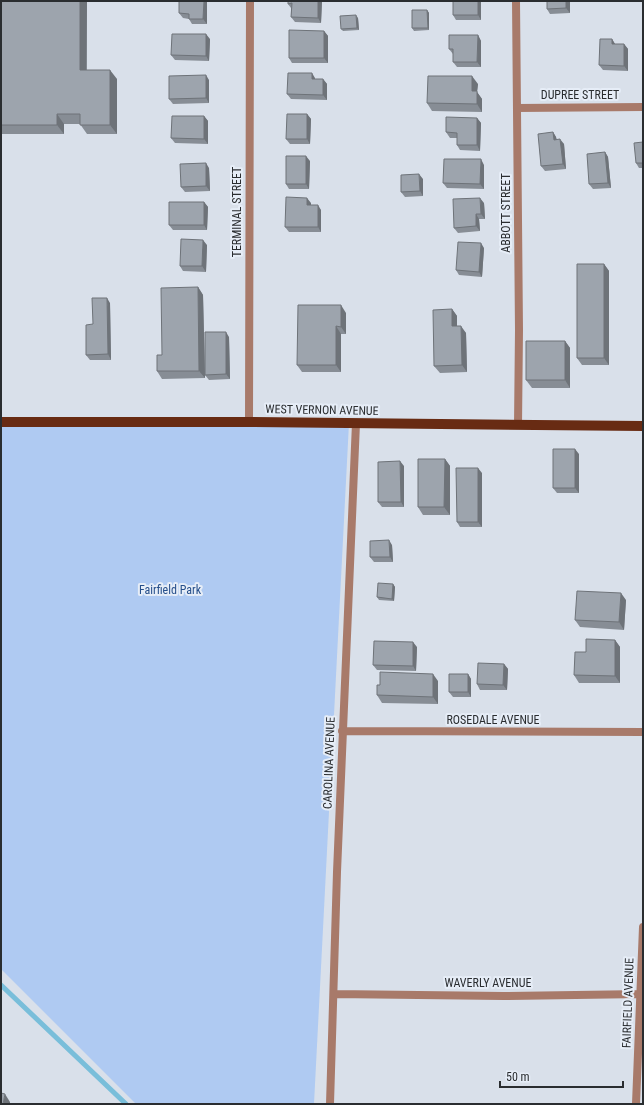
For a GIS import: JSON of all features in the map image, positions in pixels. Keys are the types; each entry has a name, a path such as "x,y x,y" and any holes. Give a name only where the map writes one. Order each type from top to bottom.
{"main road":[{"name":"WEST VERNON AVENUE","path":"1,422 249,422 643,426"}],"street":[{"name":"TERMINAL STREET","path":"249,422 250,1"},
{"name":"ABBOTT STREET","path":"516,1 518,425"},
{"name":"DUPREE STREET","path":"517,108 643,107"},
{"name":"CAROLINA AVENUE","path":"330,1104 342,731 356,423"},
{"name":"ROSEDALE AVENUE","path":"342,731 643,732"},
{"name":"FAIRFIELD AVENUE","path":"636,1104 643,927"},
{"name":"WAVERLY AVENUE","path":"334,994 495,996 641,995"}],"green space":[{"name":"Fairfield Park","path":"1,418 349,423 314,1104 136,1104 1,969"}],"building":[{"path":"1,1 80,1 80,70 110,70 110,125 80,125 80,114 57,114 57,125 1,125"},
{"path":"179,1 204,1 203,19 189,19 189,14 179,13"},
{"path":"288,1 318,1 318,18 291,17 292,3 288,4"},
{"path":"453,1 478,1 478,15 453,15"},
{"path":"547,1 566,1 566,8 547,9"},
{"path":"412,10 427,10 428,28 412,28"},
{"path":"356,15 357,28 341,29 340,16"},
{"path":"289,30 324,31 324,58 289,58"},
{"path":"172,34 206,34 206,56 171,55"},
{"path":"449,35 478,35 477,62 453,62 453,49 449,49"},
{"path":"600,39 612,39 612,44 624,44 624,66 599,65"},
{"path":"288,73 312,73 312,79 323,79 323,95 287,94"},
{"path":"206,75 206,98 169,99 169,76"},
{"path":"428,76 472,76 472,91 477,91 477,104 427,103"},
{"path":"287,114 307,114 307,139 286,139"},
{"path":"172,116 204,116 204,139 171,138"},
{"path":"446,117 477,118 477,145 457,145 457,133 446,132"},
{"path":"553,132 554,140 560,139 563,164 541,166 538,134"},
{"path":"643,142 643,163 636,163 634,143"},
{"path":"605,152 608,183 589,184 587,154"},
{"path":"286,156 306,156 306,184 286,184"},
{"path":"444,159 481,159 480,184 443,183"},
{"path":"206,163 206,186 181,187 180,164"},
{"path":"419,174 420,191 401,192 401,175"},
{"path":"286,197 307,198 307,205 318,205 318,227 285,227"},
{"path":"480,198 481,214 476,214 476,226 454,228 453,199"},
{"path":"169,202 204,202 204,225 169,225"},
{"path":"181,239 203,240 202,266 180,266"},
{"path":"458,242 481,243 479,272 456,270"},
{"path":"577,264 604,264 604,358 577,358"},
{"path":"198,287 199,371 157,371 157,355 162,355 161,288"},
{"path":"92,298 107,298 108,354 86,355 86,325 93,324"},
{"path":"298,305 341,305 341,327 336,326 336,365 297,365"},
{"path":"452,309 452,326 461,326 462,365 434,366 433,310"},
{"path":"205,332 226,332 226,374 205,375"},
{"path":"526,341 565,341 565,380 526,380"},
{"path":"553,449 575,449 575,488 553,488"},
{"path":"418,459 445,459 444,507 418,507"},
{"path":"400,461 401,502 378,502 378,462"},
{"path":"456,468 478,468 478,522 457,522"},
{"path":"389,540 390,557 370,557 370,541"},
{"path":"378,583 393,584 392,599 377,597"},
{"path":"577,591 621,593 619,622 575,620"},
{"path":"586,639 615,640 615,676 574,675 575,652 586,652"},
{"path":"374,641 413,642 413,666 373,665"},
{"path":"478,663 504,664 503,685 477,684"},
{"path":"380,672 433,674 433,697 377,695 377,685 380,685"},
{"path":"449,674 468,674 468,692 449,692"},
{"path":"1,1093 5,1094 3,1104 1,1104"}],"waterway":[{"path":"1,985 126,1104"}]}
